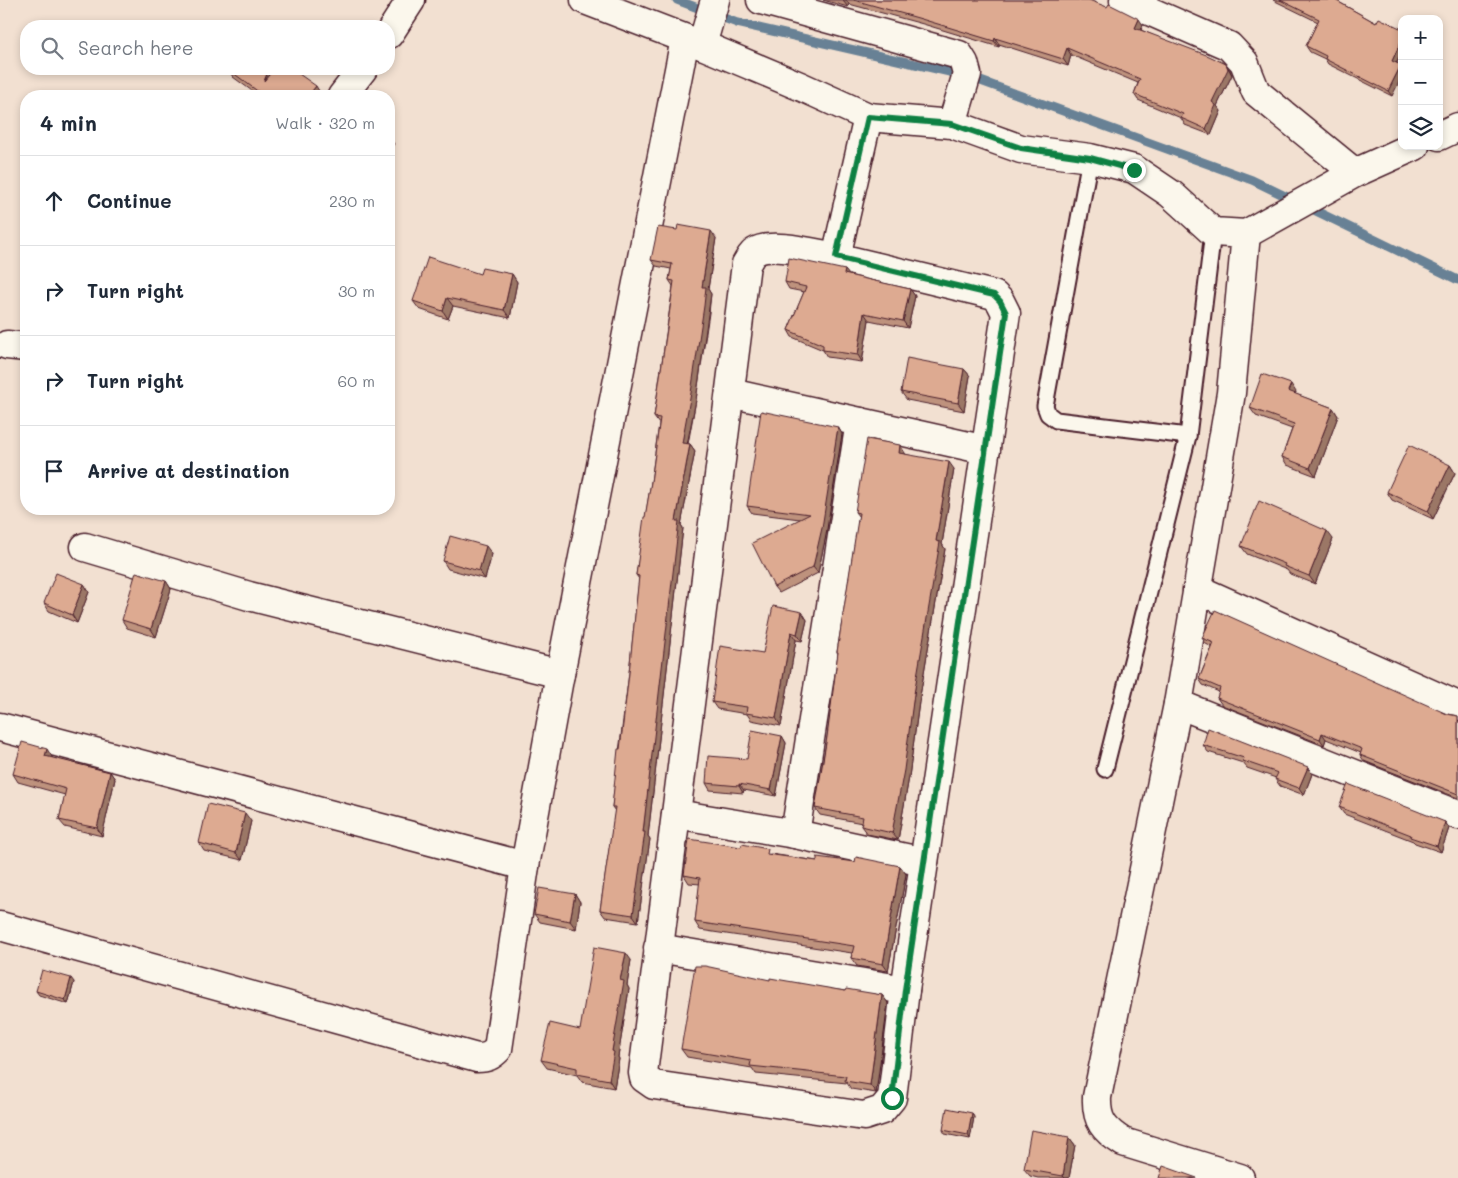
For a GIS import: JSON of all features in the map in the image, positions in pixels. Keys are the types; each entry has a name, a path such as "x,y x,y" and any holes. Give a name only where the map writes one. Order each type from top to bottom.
{"street":[{"path":"395,25 411,0"},
{"path":"585,0 698,37 868,117 955,114 1021,148 1090,158 1134,170 1171,194 1213,232 1246,234 1355,173 1406,150"},
{"path":"0,926 477,1058 486,1058 498,1049 525,866 560,674 698,37 715,0"},
{"path":"761,0 959,55 964,63 967,74 955,114"},
{"path":"1124,0 1229,46 1244,62 1256,92 1355,173"},
{"path":"346,90 358,75"},
{"path":"836,257 868,117"},
{"path":"1443,134 1458,127"},
{"path":"1240,1178 1123,1142 1112,1135 1102,1124 1096,1111 1099,1088 1178,704 1231,393 1246,234"},
{"path":"765,248 836,257 994,295 1000,301 1006,313 905,990 892,1098 882,1110 864,1116 654,1085 644,1078 643,1073 746,264 754,252 765,248"},
{"path":"730,393 986,450"},
{"path":"795,834 860,422"},
{"path":"85,547 249,596 560,674"},
{"path":"1197,589 1458,706"},
{"path":"1178,704 1458,815"},
{"path":"0,727 525,866"},
{"path":"676,814 795,834 924,862"},
{"path":"658,948 905,990"}],"lane":[{"path":"1090,158 1045,406 1048,414 1056,420 1188,436"},
{"path":"1105,768 1188,436 1213,232"}],"building":[{"path":"854,0 1089,0 1107,7 1109,4 1139,19 1135,28 1209,56 1226,64 1228,69 1212,102 1216,105 1206,129 1181,118 1183,114 1134,94 1140,79 1067,48 1063,59 995,38 994,41"},
{"path":"1280,0 1335,0 1376,23 1379,18 1398,27 1398,48 1392,61 1398,64 1398,71 1388,91 1325,59 1326,56 1306,46 1319,19"},
{"path":"236,75 266,75 264,81 269,75 300,75 316,86 313,90 256,90"},
{"path":"678,225 711,231 702,287 706,287 704,306 682,443 690,444 676,521 679,521 643,832 645,832 633,915 600,910 615,807 612,807 618,749 620,749 639,576 636,575 660,418 654,417 674,281 669,280 672,264 651,260 658,227 677,230"},
{"path":"428,257 480,274 482,268 512,274 504,310 447,298 443,311 413,301"},
{"path":"789,258 845,270 844,274 910,289 903,321 864,313 858,355 823,350 823,345 788,330 806,287 785,282"},
{"path":"907,358 964,369 958,403 901,392"},
{"path":"1262,374 1291,384 1288,391 1333,408 1310,468 1282,457 1294,424 1250,408"},
{"path":"761,411 838,427 822,528 813,567 774,587 752,543 810,514 747,506"},
{"path":"867,439 900,445 899,453 949,462 936,541 940,542 914,694 904,770 892,833 861,826 863,817 815,808 859,513 855,512"},
{"path":"1409,445 1450,465 1428,511 1387,492"},
{"path":"1259,501 1327,531 1309,576 1241,546"},
{"path":"450,536 486,546 479,571 443,561"},
{"path":"136,572 166,581 151,629 122,620"},
{"path":"56,573 84,584 72,615 44,603"},
{"path":"773,606 802,612 797,634 791,632 776,718 746,713 747,707 712,702 720,646 763,653"},
{"path":"1215,610 1447,714 1458,716 1458,794 1360,755 1362,749 1322,733 1320,739 1217,698 1220,688 1199,679 1214,643 1202,638"},
{"path":"1208,728 1308,767 1299,788 1275,779 1278,773 1243,761 1244,758 1203,745"},
{"path":"752,730 782,736 771,790 739,784 739,786 706,783 708,756 747,759"},
{"path":"22,742 47,749 45,756 110,772 97,828 59,820 66,789 13,774"},
{"path":"1348,784 1445,822 1437,846 1410,837 1411,835 1339,807"},
{"path":"208,804 245,813 236,853 199,843"},
{"path":"689,839 741,847 742,844 768,849 767,854 817,861 817,857 855,862 856,857 900,866 883,964 851,958 854,946 695,922 700,878 684,875"},
{"path":"539,888 575,894 570,921 534,914"},
{"path":"594,947 626,953 620,980 624,981 609,1080 577,1074 577,1068 541,1060 550,1023 580,1030"},
{"path":"695,966 705,966 770,980 770,978 845,991 846,989 882,995 870,1085 845,1081 846,1076 750,1066 751,1061 681,1049"},
{"path":"42,970 71,978 65,1000 36,991"},
{"path":"947,1108 972,1113 968,1135 943,1130"},
{"path":"1031,1130 1069,1137 1063,1176 1024,1169"},
{"path":"1163,1166 1197,1178 1159,1178"}],"waterway":[{"path":"677,0 737,23 967,76 1252,180 1458,280"}],"route":[{"path":"892,1098 905,990 1006,313 1000,301 994,295 836,257 868,117 952,124 1021,148 1090,158 1134,170"}]}
